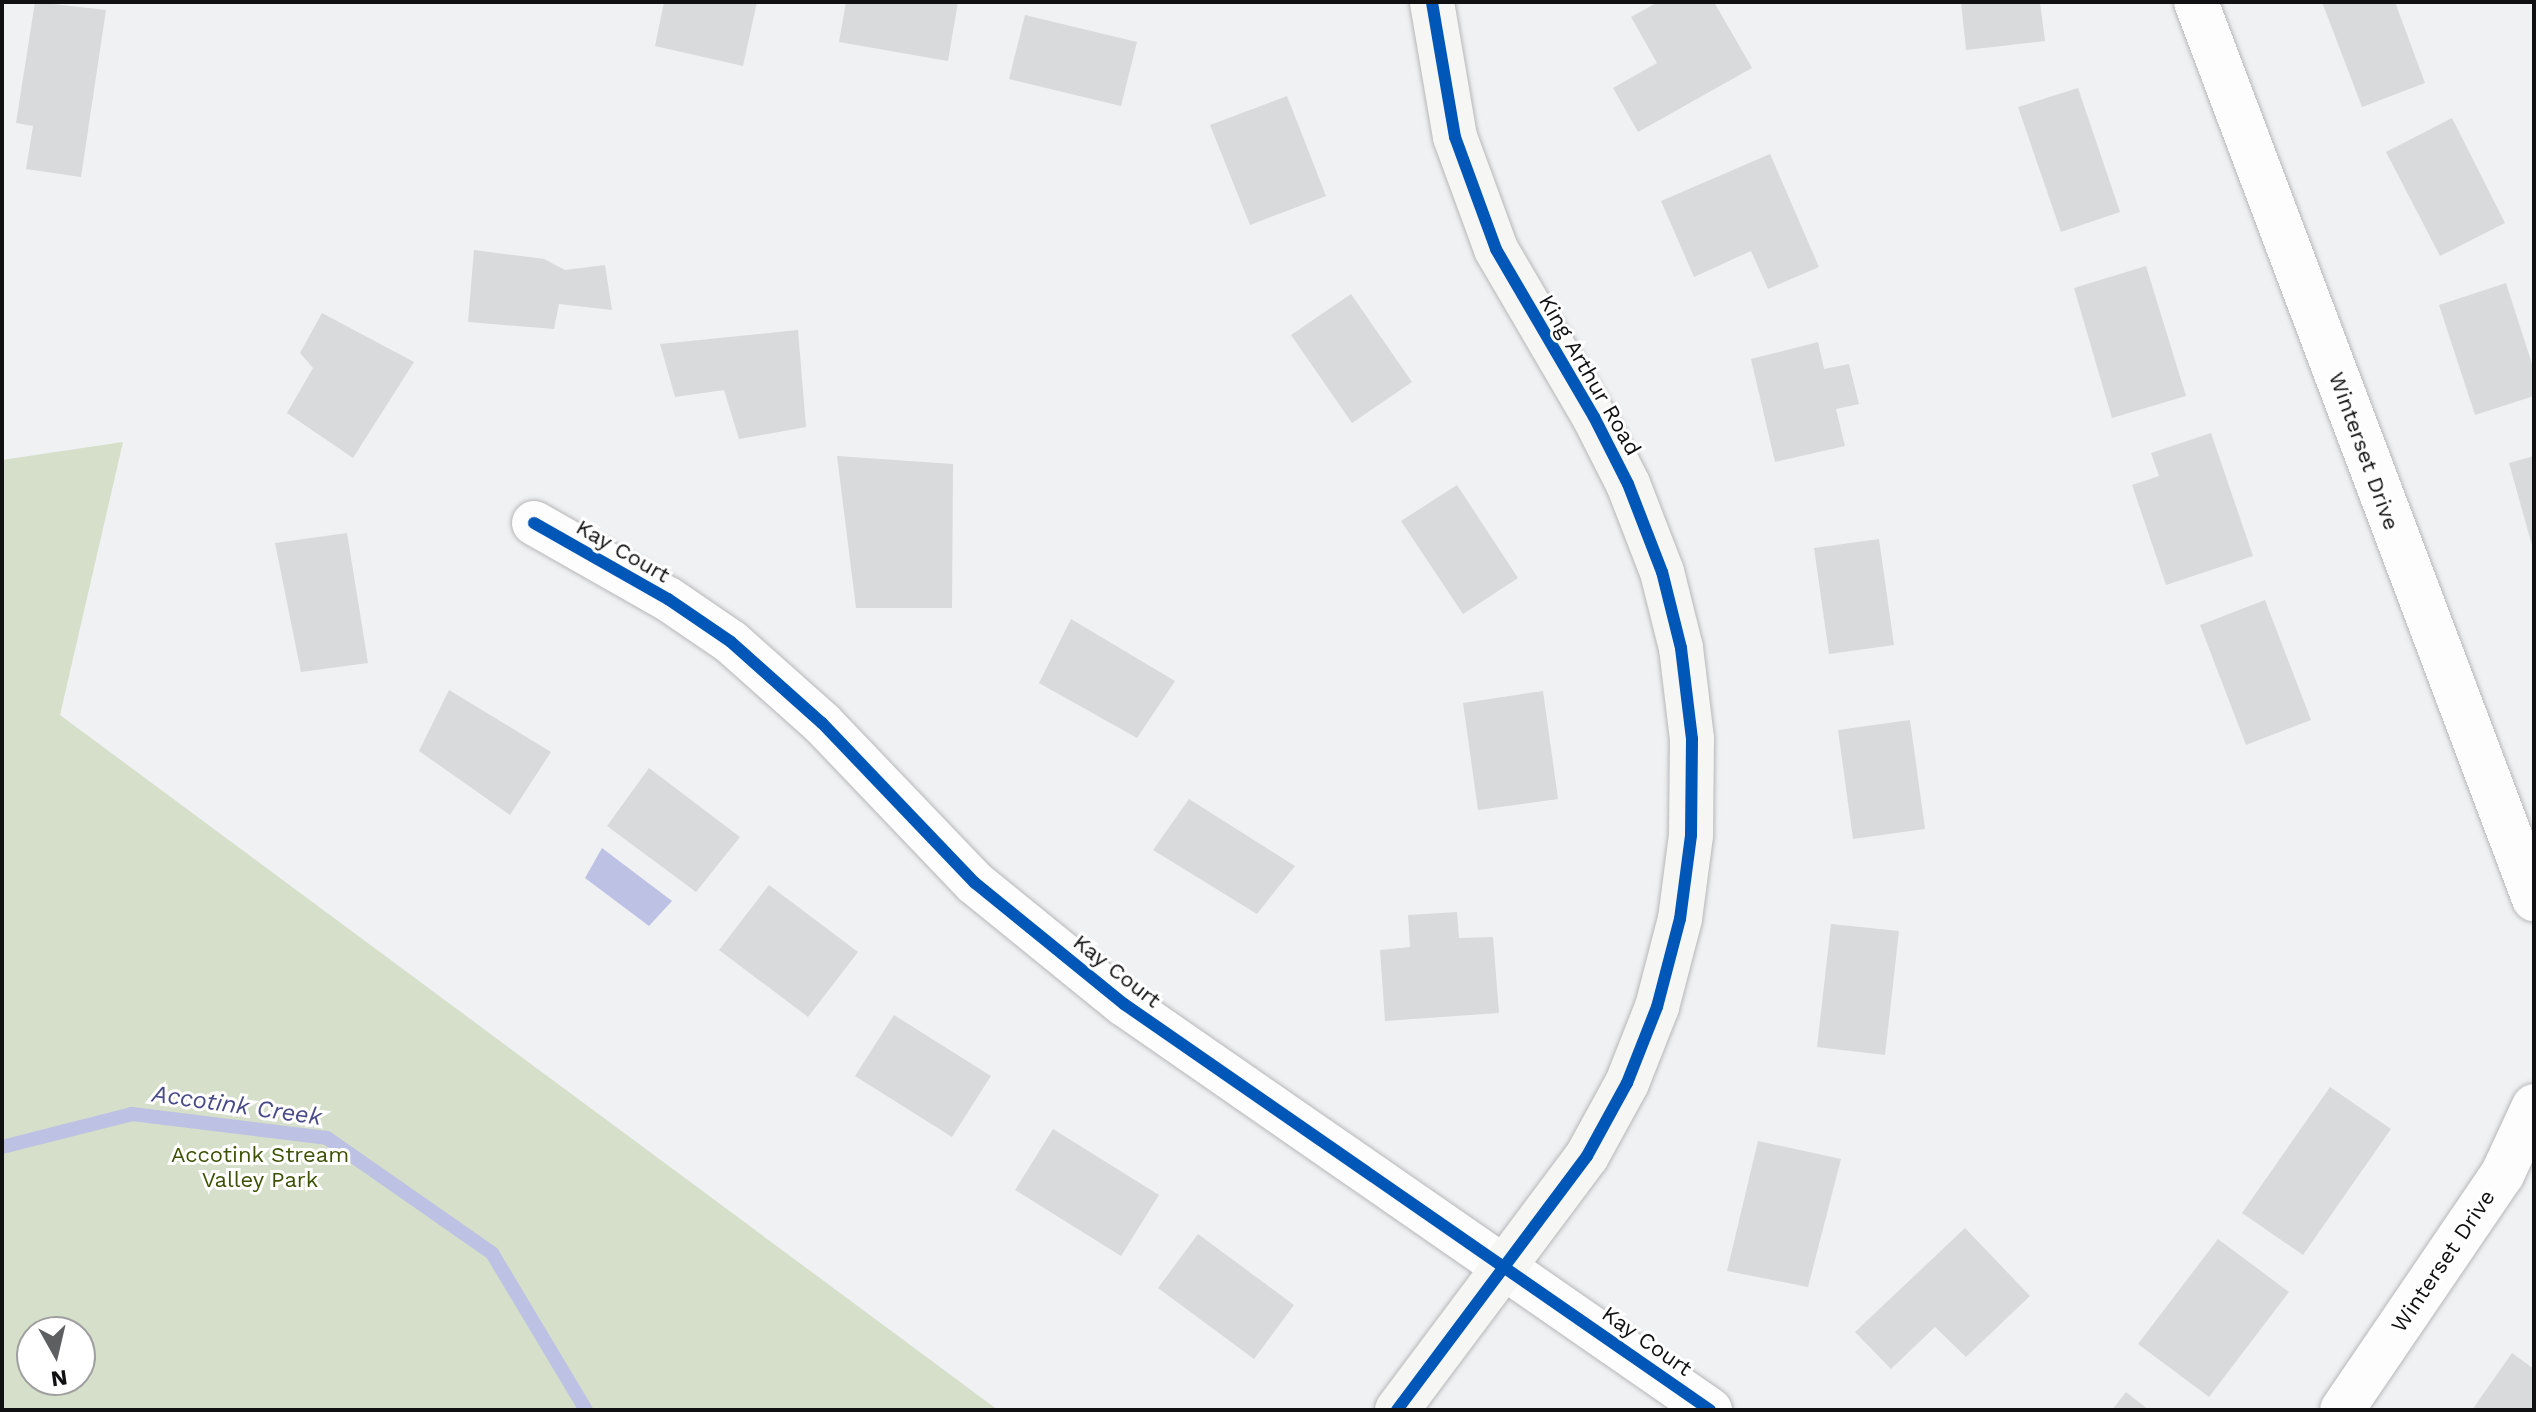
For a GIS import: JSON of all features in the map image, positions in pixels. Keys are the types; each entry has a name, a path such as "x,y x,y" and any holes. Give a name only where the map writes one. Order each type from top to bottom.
{"street":[{"name":"King Arthur Road","path":"1397,1410 1587,1156 1627,1083 1657,1007 1680,919 1691,835 1692,739 1681,648 1662,572 1628,484 1594,417 1496,249 1455,137 1432,2"},
{"name":"Winterset Drive","path":"2196,2 2534,899"},
{"name":"Kay Court","path":"534,523 668,599 731,642 822,723 975,883 1124,1004 1710,1410"},
{"name":"Winterset Drive","path":"2342,1410 2502,1175 2534,1106"}],"green space":[{"name":"Accotink Stream Valley Park","path":"123,442 60,715 998,1410 2,1410 2,460"}],"water":[{"path":"602,848 672,901 649,926 585,878"}],"building":[{"path":"35,2 106,10 81,177 26,169 33,126 16,123"},
{"path":"664,2 757,2 743,66 655,46"},
{"path":"846,2 958,2 948,61 839,42"},
{"path":"1658,2 1714,2 1752,68 1638,132 1613,88 1657,63 1631,17"},
{"path":"1961,2 2040,2 2045,41 1966,50"},
{"path":"2322,2 2395,2 2425,83 2362,107"},
{"path":"1025,15 1137,42 1121,106 1009,79"},
{"path":"2078,88 2120,212 2061,232 2018,107"},
{"path":"1287,96 1326,196 1250,225 1210,125"},
{"path":"2452,118 2505,223 2440,256 2386,152"},
{"path":"1770,154 1819,267 1768,289 1751,251 1694,277 1661,201"},
{"path":"474,250 544,259 565,270 605,265 612,310 559,304 554,329 468,322"},
{"path":"2146,266 2186,396 2112,418 2074,288"},
{"path":"2506,283 2534,370 2534,396 2475,415 2439,305"},
{"path":"1351,294 1412,382 1352,423 1291,335"},
{"path":"322,313 414,362 353,458 287,413 313,368 300,353"},
{"path":"798,330 806,427 739,439 724,390 675,397 660,344"},
{"path":"1818,342 1824,369 1849,364 1859,404 1836,409 1845,446 1775,462 1751,359"},
{"path":"2211,433 2253,556 2166,585 2132,485 2159,476 2151,453"},
{"path":"837,456 953,464 952,608 856,608"},
{"path":"2534,456 2534,549 2533,549 2509,463"},
{"path":"1457,485 1518,578 1463,614 1401,521"},
{"path":"347,533 368,663 301,672 275,543"},
{"path":"1879,539 1894,645 1829,654 1814,548"},
{"path":"2265,600 2311,720 2246,745 2200,625"},
{"path":"1071,619 1175,681 1137,738 1039,683"},
{"path":"449,690 551,752 510,815 419,751"},
{"path":"1543,691 1558,799 1478,810 1463,703"},
{"path":"1910,720 1925,829 1853,839 1838,730"},
{"path":"649,768 740,837 696,892 607,826"},
{"path":"1189,799 1295,866 1257,914 1153,850"},
{"path":"769,885 858,952 808,1017 719,950"},
{"path":"1457,912 1459,938 1493,937 1499,1013 1385,1021 1380,950 1410,947 1408,915"},
{"path":"1831,924 1899,931 1885,1055 1817,1047"},
{"path":"894,1015 991,1076 952,1137 855,1076"},
{"path":"2330,1087 2391,1129 2303,1255 2242,1213"},
{"path":"1053,1129 1159,1195 1121,1256 1015,1190"},
{"path":"1758,1141 1841,1159 1808,1287 1727,1271"},
{"path":"1965,1228 2030,1296 1966,1357 1935,1327 1891,1369 1855,1332"},
{"path":"1198,1234 1294,1305 1254,1359 1158,1288"},
{"path":"2218,1239 2289,1292 2209,1397 2138,1344"},
{"path":"2512,1353 2534,1369 2534,1410 2472,1410"},
{"path":"2126,1392 2149,1410 2112,1410"}],"waterway":[{"name":"Accotink Creek","path":"2,1147 132,1114 327,1138 492,1253 586,1410"}],"cycle path":[{"path":"1397,1410 1587,1156 1627,1083 1657,1007 1680,919 1691,835 1692,739 1681,648 1662,572 1628,484 1594,417 1496,249 1455,137 1432,2"},
{"path":"534,523 668,599 731,642 822,723 975,883 1124,1004 1710,1410"}]}
